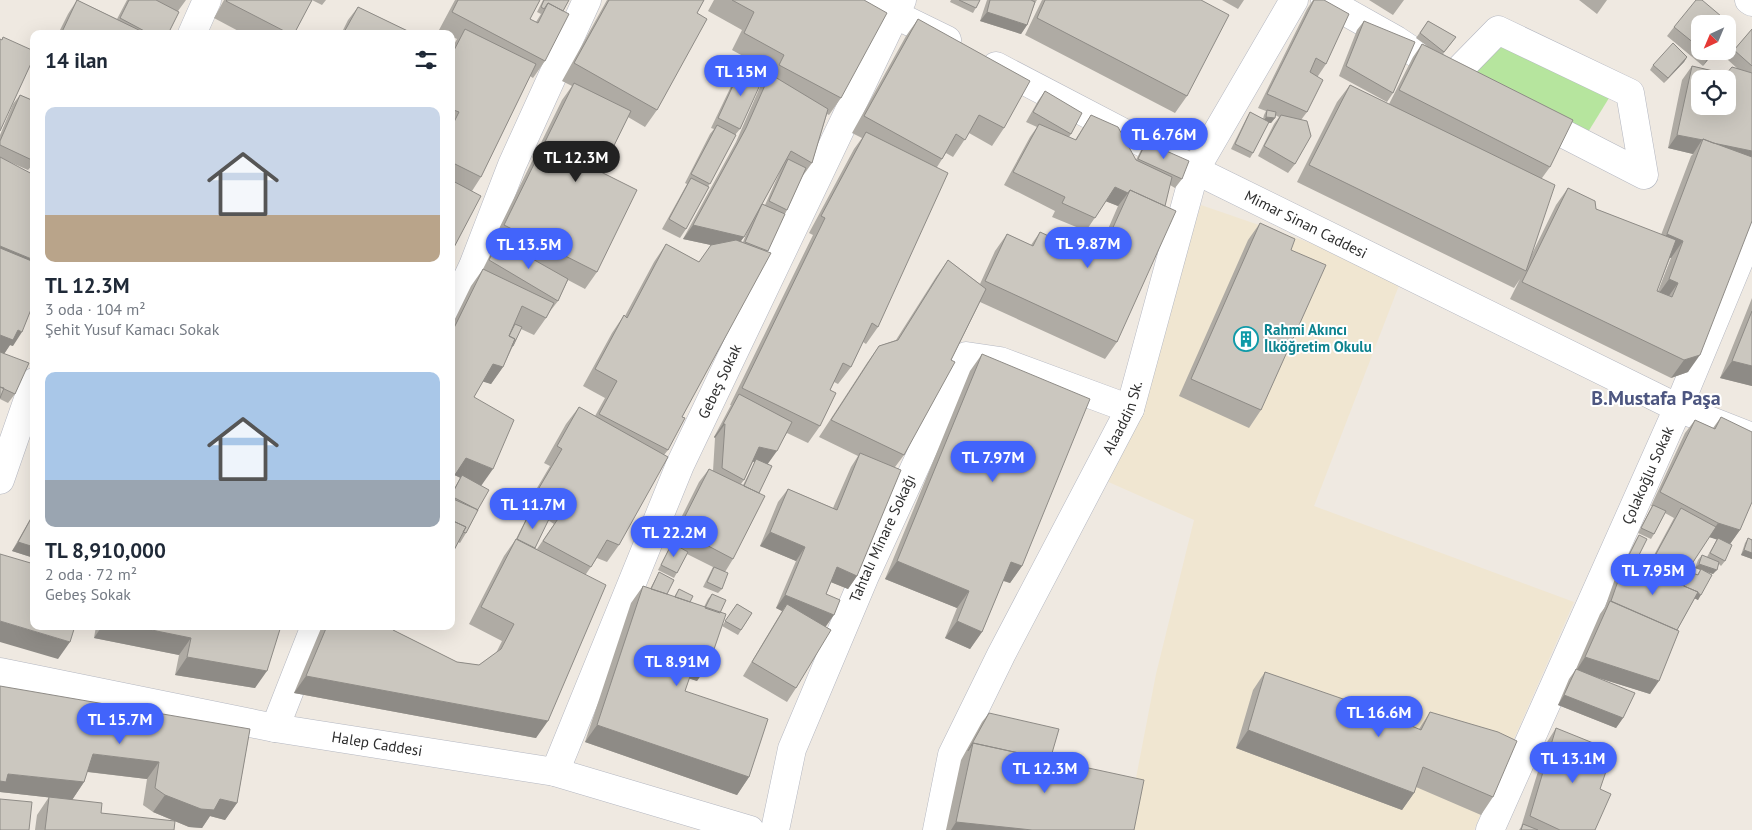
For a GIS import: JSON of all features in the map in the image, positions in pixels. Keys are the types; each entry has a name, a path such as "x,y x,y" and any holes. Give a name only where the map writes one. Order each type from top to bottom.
{"street":[{"path":"194,30 207,0"},
{"path":"455,304 473,266 512,165 552,72 587,0"},
{"name":"Mimar Sinan Caddesi","path":"865,0 898,6 970,52 1196,170 1678,408 1752,437"},
{"name":"Alaaddin Sk.","path":"937,830 952,755 1001,655 1130,408 1196,170 1294,0"},
{"path":"1325,0 1396,40 1452,76 1478,90"},
{"name":"Gebeş Sokak","path":"555,772 680,465 898,6"},
{"path":"1452,76 1498,30 1630,93 1644,175 1513,108"},
{"name":"Çolakoğlu Sokak","path":"1490,830 1678,408 1752,230"},
{"name":"Tahtalı Minare Sokağı","path":"776,830 792,749 864,578 966,356 1000,361 1130,408"},
{"path":"0,480 30,394"},
{"path":"275,728 313,630"},
{"name":"Halep Caddesi","path":"0,672 275,728 555,772 750,830"}],"shaded area":[{"path":"1201,205 1403,275 1314,506 1574,602 1474,830 1126,830 1156,674 1194,520 1095,476 1130,409"}],"green space":[{"path":"1504,39 1609,98 1585,137 1468,72"}],"building":[{"path":"77,0 139,30 63,30"},
{"path":"129,0 156,0 179,12 170,30 142,30 120,18"},
{"path":"312,0 296,30 282,30 226,1"},
{"path":"458,0 540,0 530,19 538,23 548,3 569,14 545,61 452,12"},
{"path":"544,0 569,0 563,11 548,3 544,9 541,7"},
{"path":"609,0 704,0 697,13 707,19 657,110 574,63"},
{"path":"732,0 864,0 887,13 841,98 779,65 784,55 744,33 754,12"},
{"path":"959,0 980,0 976,8"},
{"path":"990,0 1031,0 1035,2 1027,25 987,12"},
{"path":"1045,0 1201,0 1229,15 1187,96 1037,18"},
{"path":"1314,0 1324,0 1349,14 1326,64 1316,58 1310,72 1323,80 1307,112 1267,94"},
{"path":"1696,0 1702,0 1720,15 1691,15 1691,41 1674,27"},
{"path":"358,7 406,30 345,30"},
{"path":"918,19 1030,81 1004,128 979,115 965,140 956,134 942,159 864,116"},
{"path":"1364,21 1415,42 1393,93 1346,66"},
{"path":"1428,21 1456,37 1444,52 1420,33"},
{"path":"465,29 536,64 481,177 455,164 455,120 459,112 455,110 455,48"},
{"path":"1752,29 1752,66 1736,52 1736,48"},
{"path":"3,37 30,49 30,66 0,131 0,39 2,40"},
{"path":"1673,43 1687,57 1668,78 1653,65"},
{"path":"1422,44 1573,120 1550,167 1399,90"},
{"path":"742,66 764,76 740,129 718,118"},
{"path":"1692,66 1709,70 1691,70"},
{"path":"1732,67 1752,73 1752,151 1677,135 1691,71 1691,115 1736,115 1736,70 1729,70"},
{"path":"770,74 828,109 812,163 791,151 744,237 693,225 746,128"},
{"path":"574,83 631,111 601,172 637,190 597,272 504,225"},
{"path":"1350,85 1555,185 1526,271 1309,165"},
{"path":"1045,91 1082,113 1071,134 1033,112"},
{"path":"20,95 30,99 30,159 0,145"},
{"path":"1267,110 1276,112 1275,118 1266,117"},
{"path":"1250,112 1269,122 1253,153 1235,144"},
{"path":"1091,115 1118,127 1136,160 1172,177 1165,206 1130,190 1128,193 1115,187 1095,218 1062,203 1065,197 1013,172 1039,124 1076,140"},
{"path":"1281,115 1307,121 1311,136 1295,164 1264,146"},
{"path":"717,125 736,135 710,184 691,174"},
{"path":"866,132 948,173 878,327 872,323 851,367 843,363 830,390 836,393 820,426 742,388 825,218 821,216"},
{"path":"1703,139 1752,157 1752,221 1700,355 1684,360 1522,282 1568,188 1595,201 1596,209 1676,240 1657,291 1672,297 1678,283 1669,279 1683,241 1667,234"},
{"path":"1146,142 1189,161 1182,179 1138,159"},
{"path":"0,157 30,173 30,258 0,246"},
{"path":"788,159 806,168 787,210 769,201"},
{"path":"691,178 709,187 686,229 669,219"},
{"path":"455,182 481,196 455,245"},
{"path":"1130,190 1176,211 1117,342 985,281 1007,234 1033,246 1040,232 1081,251 1087,237 1105,245"},
{"path":"762,204 785,214 768,251 745,242"},
{"name":"Rahmi Akıncı İlköğretim Okulu","path":"1260,223 1295,239 1291,250 1326,265 1261,410 1191,379"},
{"path":"499,240 568,279 558,301 489,260"},
{"path":"736,240 771,253 682,417 685,418 668,450 599,414 617,381 595,369 624,315 627,318 666,244 699,262 711,245"},
{"path":"0,248 30,260 30,312 22,332 18,330 13,340 0,335"},
{"path":"948,260 986,289 951,360 955,362 904,455 831,420 879,346 898,340"},
{"path":"483,269 554,303 546,318 522,306 509,336 515,339 503,367 493,364 474,397 514,420 493,469 466,458 455,475 455,326"},
{"path":"1752,311 1752,366 1732,361"},
{"path":"515,324 522,327 512,346 515,339 509,336"},
{"path":"0,352 29,363 15,394 0,387"},
{"path":"982,354 1090,399 1022,566 1011,562 982,632 957,621 969,591 897,561"},
{"path":"0,387 4,388 0,398"},
{"path":"739,394 792,422 777,451 759,447 744,480 722,468 725,424 723,424"},
{"path":"579,407 668,457 619,545 607,540 591,567 543,541 566,507 539,488 562,449 557,446"},
{"path":"1721,417 1752,432 1752,502 1740,530 1718,523 1660,492 1695,420 1715,429"},
{"path":"860,453 901,470 857,576 837,567 826,594 840,600 834,615 785,595 805,547 770,532 788,489 837,510"},
{"path":"756,459 772,466 759,493 744,486"},
{"path":"709,469 765,496 733,559 678,530"},
{"path":"462,475 489,490 478,510 455,498 455,488"},
{"path":"455,500 478,510 466,533 463,532 466,527 455,522"},
{"path":"1653,505 1666,511 1654,534 1641,528"},
{"path":"1681,508 1716,527 1682,579 1650,565"},
{"path":"530,512 549,519 535,548 517,539"},
{"path":"30,520 30,546 18,542"},
{"path":"455,522 466,527 455,548"},
{"path":"1639,535 1647,539 1634,565 1626,561"},
{"path":"1718,538 1732,545 1725,561 1710,553"},
{"path":"1748,538 1752,540 1752,553 1744,550"},
{"path":"516,539 606,585 548,721 306,676 325,630 393,630 457,662 479,665 501,649 514,624 481,607"},
{"path":"672,543 688,552 677,573 661,565"},
{"path":"0,554 30,563 30,630 0,621"},
{"path":"1702,555 1719,562 1717,570 1699,564"},
{"path":"1625,561 1698,592 1677,630 1611,601"},
{"path":"714,567 728,573 722,589 707,582"},
{"path":"1701,569 1712,575 1701,595 1684,586 1690,572 1698,575"},
{"path":"659,572 674,580 667,594 651,589"},
{"path":"643,586 726,614 709,664 696,659 685,691 768,719 749,777 597,725"},
{"path":"679,589 693,596 690,602 675,597"},
{"path":"712,594 726,600 720,613 705,608"},
{"path":"1610,601 1679,631 1659,681 1585,657"},
{"path":"737,604 752,613 741,630 725,621"},
{"path":"787,604 831,630 796,688 752,662"},
{"path":"30,630 74,630 70,642"},
{"path":"152,630 280,630 267,671 187,657 191,638"},
{"path":"1576,669 1635,693 1623,718 1564,695"},
{"path":"1265,672 1372,709 1421,730 1430,712 1498,732 1517,741 1493,797 1423,767 1414,793 1248,730"},
{"path":"0,686 250,729 237,803 220,799 214,810 201,809 165,795 155,788 159,762 93,754 84,782 8,774 6,782 0,781"},
{"path":"989,713 1059,729 1050,760 973,743 968,751"},
{"path":"1556,728 1613,751 1600,789 1611,794 1595,830 1560,830 1530,816"},
{"path":"973,743 1144,780 1134,830 1032,830 956,822"},
{"path":"49,797 102,803 101,813 175,821 174,830 45,830"},
{"path":"0,799 32,802 29,830 0,830"},
{"path":"1523,824 1538,830 1521,830"}],"place":[{"name":"Rahmi Akıncı İlköğretim Okulu","path":"1246,339"}],"district":[{"name":"B.Mustafa Paşa","path":"1656,398"}]}
